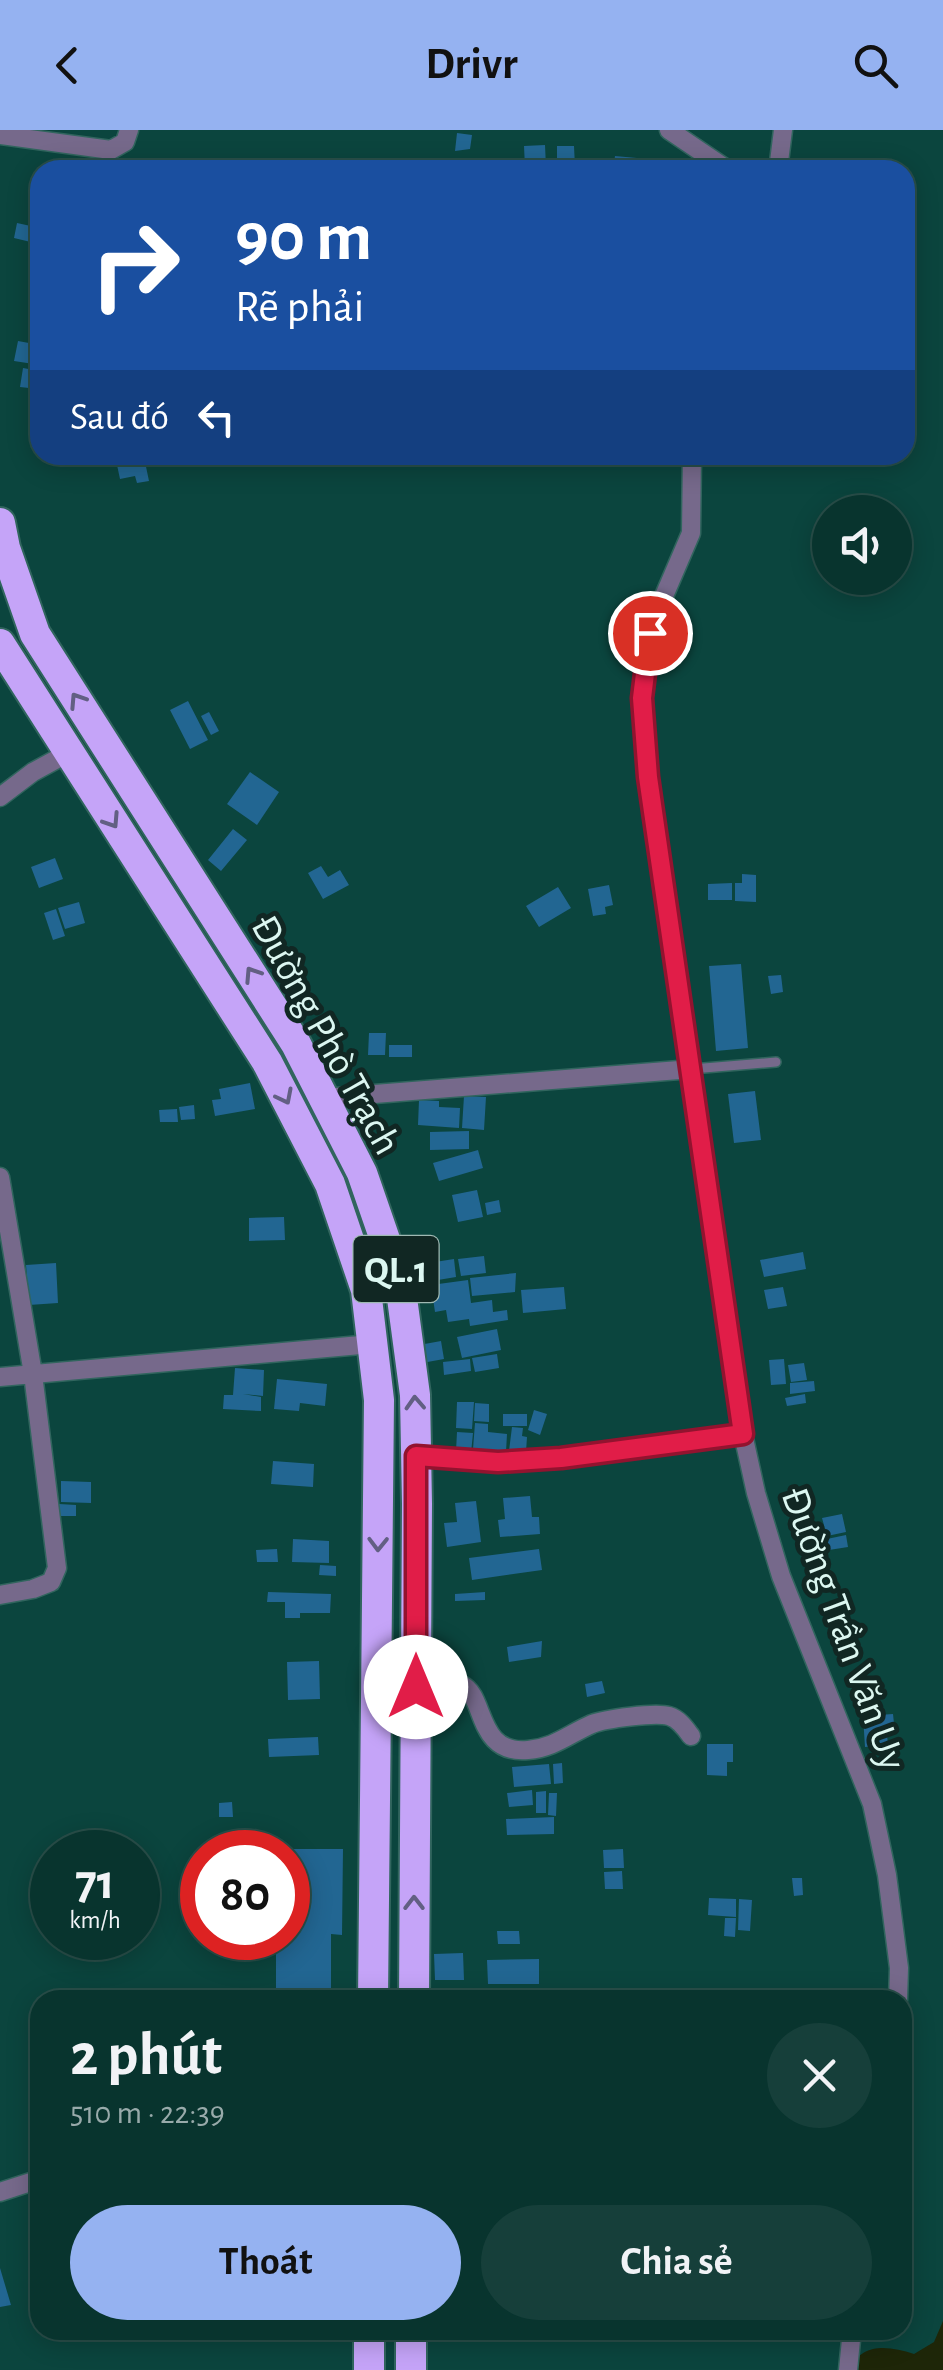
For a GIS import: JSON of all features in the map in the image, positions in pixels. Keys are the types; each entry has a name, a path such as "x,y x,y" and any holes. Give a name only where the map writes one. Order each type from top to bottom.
{"highway":[{"name":"Đường Phò Trạch","path":"0,523 35,634 296,1044 362,1173 400,1283 415,1395 414,1990"},
{"name":"Đường Phò Trạch","path":"1,647 267,1062 330,1184 366,1290 379,1400 373,1990"},
{"path":"369,2340 369,2370"},
{"path":"411,2340 411,2370"}],"street":[{"path":"0,135 111,150 125,142 129,130"},
{"path":"669,130 713,160"},
{"path":"779,160 783,130"},
{"name":"Đường Trần Văn Uy","path":"692,465 691,533 650,633 642,698 648,777 743,1434 780,1576 872,1804 887,1875 898,1990"},
{"path":"0,797 33,772 68,753"},
{"path":"324,1098 692,1068"},
{"path":"0,1177 33,1374 57,1568 51,1582 33,1590 0,1595"},
{"path":"0,1377 372,1344"},
{"path":"416,1456 498,1462 561,1458 743,1434"},
{"path":"416,1687 455,1683 464,1686 485,1728 500,1743 516,1750 551,1746 596,1723 664,1715 677,1720 692,1736"},
{"path":"0,2192 30,2182"},
{"path":"848,2370 851,2340"}],"lane":[{"path":"692,1068 776,1062"}],"shaded area":[{"path":"943,2321 943,2370 848,2370 861,2355 877,2348 914,2354 934,2342"}],"building":[{"path":"457,133 472,135 470,149 455,151"},
{"path":"545,145 546,160 525,160 524,146"},
{"path":"557,146 574,146 575,160 557,160"},
{"path":"615,156 637,158 637,160 614,160"},
{"path":"17,223 30,226 30,242 14,238"},
{"path":"18,341 30,343 30,363 14,361"},
{"path":"23,368 30,369 30,397 29,388 20,387"},
{"path":"117,465 146,465 149,481 137,483 135,476 120,479"},
{"path":"188,701 208,740 190,749 170,710"},
{"path":"209,712 219,731 211,735 201,716"},
{"path":"250,772 279,792 257,825 227,804"},
{"path":"233,829 247,840 221,871 208,860"},
{"path":"55,858 63,879 39,888 31,867"},
{"path":"321,866 328,877 340,870 349,885 323,899 308,873"},
{"path":"742,874 756,875 756,902 735,901 735,883 742,883"},
{"path":"732,883 732,900 708,900 708,884"},
{"path":"609,885 613,905 605,907 606,914 593,916 588,889"},
{"path":"558,887 571,908 539,927 526,906"},
{"path":"79,902 85,923 65,929 58,908"},
{"path":"56,909 65,936 53,940 44,913"},
{"path":"741,964 748,1048 716,1051 709,966"},
{"path":"781,975 783,992 771,994 768,976"},
{"path":"369,1033 386,1033 385,1055 368,1055"},
{"path":"389,1045 412,1045 412,1057 389,1057"},
{"path":"250,1083 255,1109 215,1116 212,1100 221,1099 219,1089"},
{"path":"755,1091 761,1140 734,1143 728,1094"},
{"path":"464,1096 486,1097 484,1130 462,1128"},
{"path":"419,1100 439,1101 439,1107 460,1108 459,1128 418,1125"},
{"path":"194,1105 195,1119 181,1120 179,1107"},
{"path":"177,1109 178,1122 160,1122 159,1110"},
{"path":"469,1131 469,1149 430,1150 430,1132"},
{"path":"478,1150 483,1168 439,1181 433,1163"},
{"path":"477,1190 483,1217 458,1222 452,1195"},
{"path":"499,1200 501,1212 487,1215 485,1203"},
{"path":"284,1217 285,1240 249,1241 249,1218"},
{"path":"803,1252 806,1269 764,1277 760,1260"},
{"path":"484,1256 486,1273 461,1276 458,1259"},
{"path":"454,1259 456,1277 438,1280 435,1262"},
{"path":"56,1263 58,1303 29,1305 26,1265"},
{"path":"516,1273 515,1292 472,1296 470,1278"},
{"path":"468,1280 471,1303 492,1300 493,1312 507,1310 508,1320 470,1326 469,1319 448,1322 446,1310 435,1312 431,1285"},
{"path":"564,1287 566,1309 523,1313 521,1290"},
{"path":"783,1287 787,1306 768,1309 764,1290"},
{"path":"497,1329 501,1350 462,1358 457,1337"},
{"path":"441,1341 444,1359 422,1363 419,1345"},
{"path":"497,1354 499,1368 475,1372 472,1358"},
{"path":"470,1359 471,1371 444,1375 443,1362"},
{"path":"784,1359 786,1384 771,1385 769,1360"},
{"path":"804,1363 807,1380 791,1382 788,1365"},
{"path":"235,1368 264,1370 263,1396 243,1394 261,1397 261,1411 223,1409 224,1395 233,1395"},
{"path":"277,1379 327,1384 325,1406 300,1403 299,1411 274,1409"},
{"path":"814,1381 815,1391 790,1394 790,1383"},
{"path":"805,1394 806,1403 787,1406 785,1398"},
{"path":"457,1402 474,1402 472,1429 456,1428"},
{"path":"475,1403 489,1404 489,1422 474,1421"},
{"path":"534,1410 547,1414 540,1435 528,1430"},
{"path":"503,1414 527,1414 527,1426 503,1426"},
{"path":"475,1423 488,1424 488,1432 507,1434 506,1452 473,1449"},
{"path":"512,1427 523,1428 526,1452 509,1451"},
{"path":"457,1432 473,1433 471,1453 456,1451"},
{"path":"273,1461 314,1464 313,1487 271,1484"},
{"path":"61,1481 91,1482 91,1503 61,1502"},
{"path":"530,1496 532,1517 539,1517 540,1534 500,1537 498,1520 505,1519 503,1498"},
{"path":"476,1501 481,1542 447,1547 444,1523 457,1522 455,1503"},
{"path":"59,1504 76,1505 76,1516 59,1516"},
{"path":"842,1514 846,1532 827,1536 822,1518"},
{"path":"846,1535 848,1547 829,1550 827,1539"},
{"path":"293,1539 329,1541 329,1563 292,1562"},
{"path":"277,1549 278,1562 257,1562 256,1550"},
{"path":"539,1549 542,1570 472,1580 469,1558"},
{"path":"320,1565 336,1566 336,1576 319,1575"},
{"path":"268,1592 331,1594 330,1613 300,1613 300,1618 285,1618 285,1602 267,1602"},
{"path":"485,1592 485,1600 455,1601 455,1594"},
{"path":"542,1641 541,1657 509,1662 507,1647"},
{"path":"319,1661 320,1699 288,1700 287,1662"},
{"path":"602,1681 605,1693 587,1697 585,1684"},
{"path":"893,1714 895,1733 887,1734 888,1745 865,1747 863,1716"},
{"path":"318,1737 319,1755 269,1757 268,1739"},
{"path":"707,1744 733,1744 733,1762 727,1762 727,1776 707,1775"},
{"path":"562,1763 563,1783 554,1784 553,1764"},
{"path":"549,1764 551,1784 514,1787 512,1767"},
{"path":"532,1790 533,1805 509,1807 507,1793"},
{"path":"546,1791 546,1813 536,1813 536,1792"},
{"path":"549,1793 557,1793 556,1816 548,1815"},
{"path":"232,1802 233,1817 219,1817 219,1803"},
{"path":"554,1817 554,1834 507,1835 506,1819"},
{"path":"310,1849 343,1849 342,1935 331,1934 331,1990 276,1990 276,1960 310,1960"},
{"path":"623,1849 624,1868 604,1868 603,1850"},
{"path":"622,1871 623,1889 605,1889 604,1872"},
{"path":"792,1878 802,1878 803,1895 794,1896"},
{"path":"709,1898 736,1899 736,1917 708,1915"},
{"path":"739,1899 752,1900 750,1931 738,1930"},
{"path":"725,1918 736,1918 735,1937 724,1936"},
{"path":"497,1931 519,1931 520,1944 498,1944"},
{"path":"463,1953 464,1980 435,1980 434,1954"},
{"path":"539,1959 539,1984 488,1984 487,1960"},
{"path":"0,2268 11,2305 0,2307"}],"route":[{"path":"416,1687 416,1456 498,1462 561,1458 743,1434 648,777 642,698 650,633"}]}
